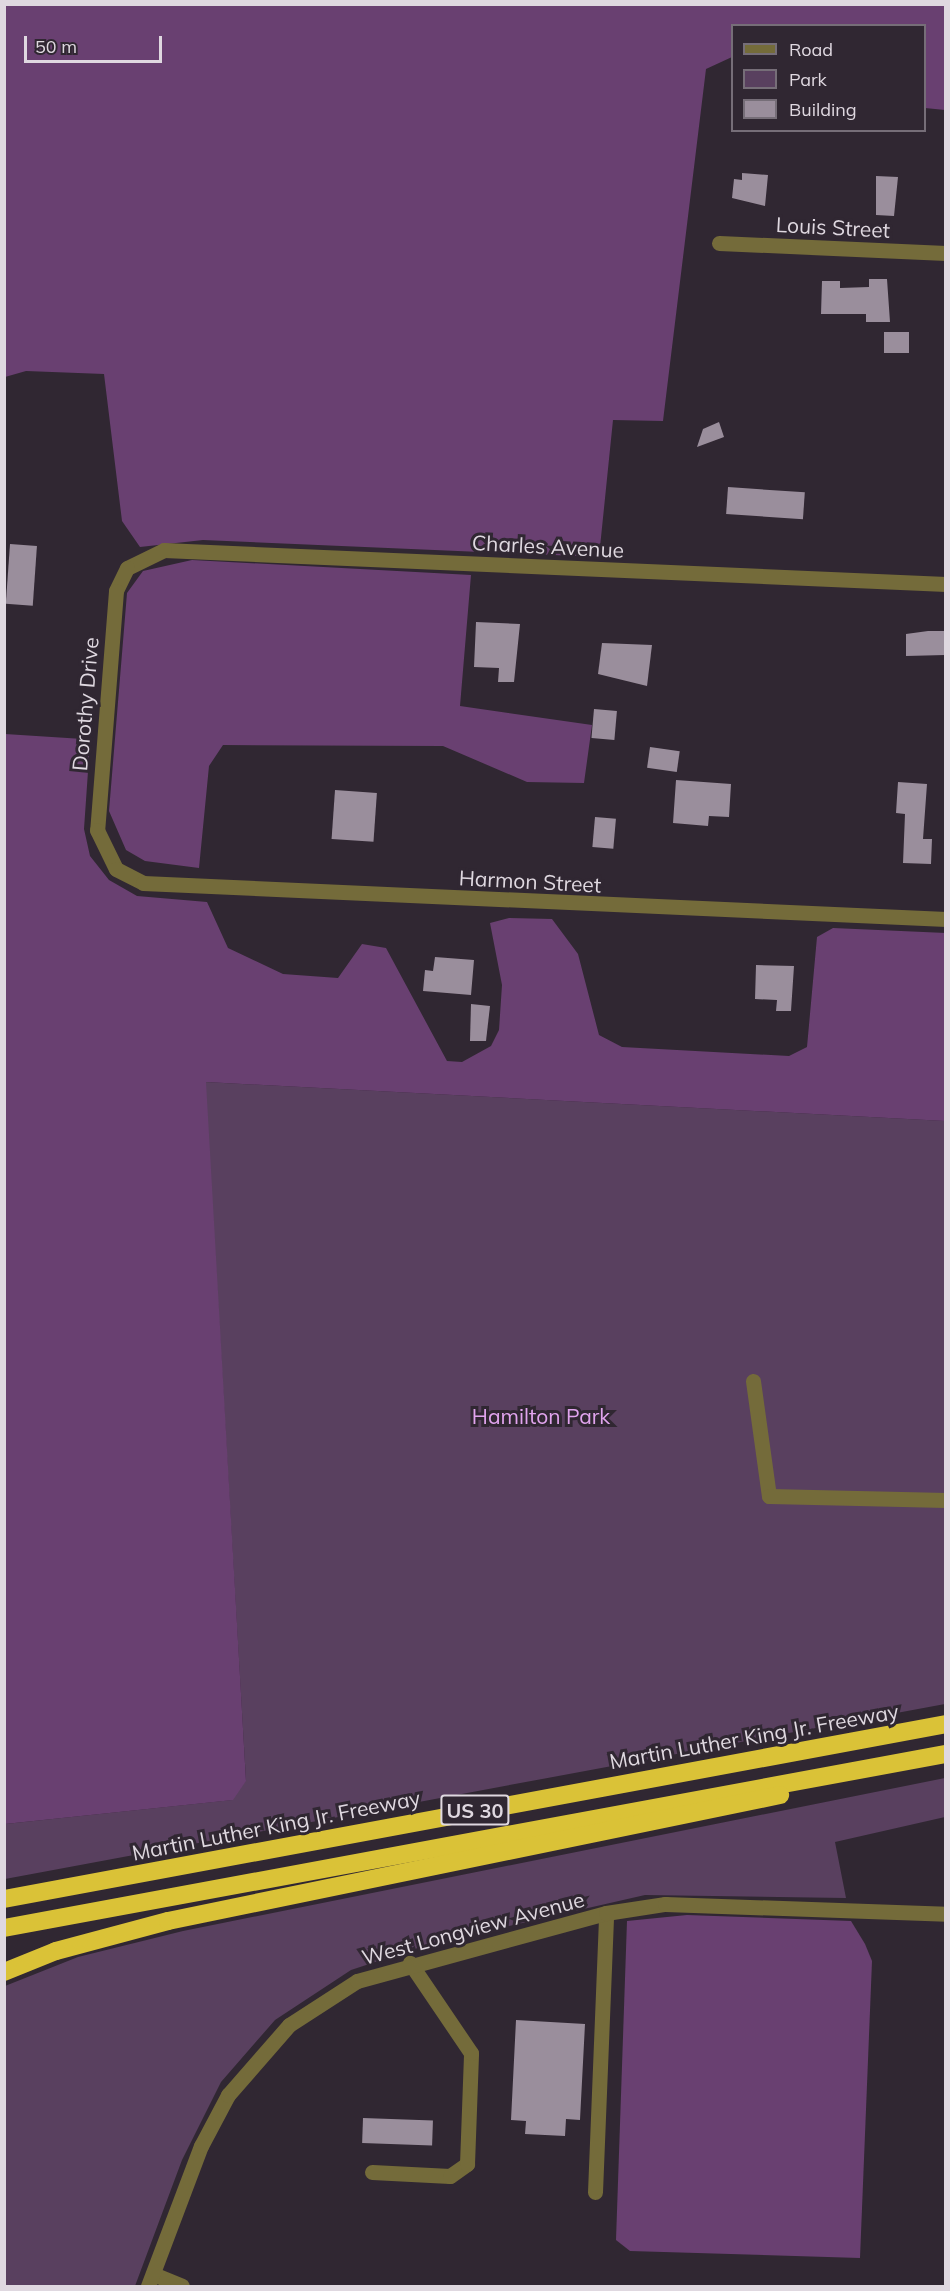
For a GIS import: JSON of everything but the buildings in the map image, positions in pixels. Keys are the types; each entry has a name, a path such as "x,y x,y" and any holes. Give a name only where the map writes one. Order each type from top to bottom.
{"highway":[{"name":"Martin Luther King Jr. Freeway","path":"4,1899 945,1724"},
{"name":"US 30","path":"4,1928 945,1754"},
{"path":"4,1972 56,1951 146,1926 725,1809 924,1758"}],"street":[{"name":"Louis Street","path":"719,243 945,253"},
{"name":"Charles Avenue","path":"150,555 210,550 945,584"},
{"name":"Dorothy Drive","path":"116,869 97,830 116,591 127,568 150,555"},
{"name":"Harmon Street","path":"116,869 143,883 187,887 945,919"},
{"path":"753,1381 769,1496 945,1500"},
{"name":"West Longview Avenue","path":"150,2280 201,2146 249,2066 289,2025 333,1994 410,1963 606,1913 696,1903 945,1914"},
{"path":"595,2192 606,1913"},
{"path":"372,2172 450,2176 467,2164 471,2053 410,1963"},
{"path":"150,2280 182,2286"}],"green space":[{"name":"Hamilton Park","path":"205,1082 945,1121 945,1704 5,1879 5,1824 232,1800 246,1780"},
{"path":"945,1778 945,1817 835,1842 846,1898 645,1895 430,1944 351,1970 275,2020 221,2082 182,2160 135,2286 5,2286 5,1986 78,1957 183,1931"}],"shaded area":[{"path":"4,5 945,5 945,110 926,108 926,24 731,24 731,57 706,69 663,421 613,420 599,557 203,540 140,547 122,521 104,374 26,371 5,377"},
{"path":"192,560 471,575 460,706 592,725 584,783 527,782 443,746 223,745 209,766 199,868 145,861 126,850 109,811 127,593 143,571"},
{"path":"5,734 83,739 89,757 84,829 90,856 109,880 137,896 207,902 228,948 283,974 338,978 362,944 386,948 447,1061 462,1062 491,1046 499,1030 502,985 490,923 509,918 552,919 578,954 599,1035 622,1047 789,1056 807,1047 817,937 833,928 946,933 945,1121 206,1082 246,1781 233,1800 5,1824"},
{"path":"687,1915 851,1921 865,1944 872,1961 860,2258 630,2251 616,2240 627,1921"}]}
